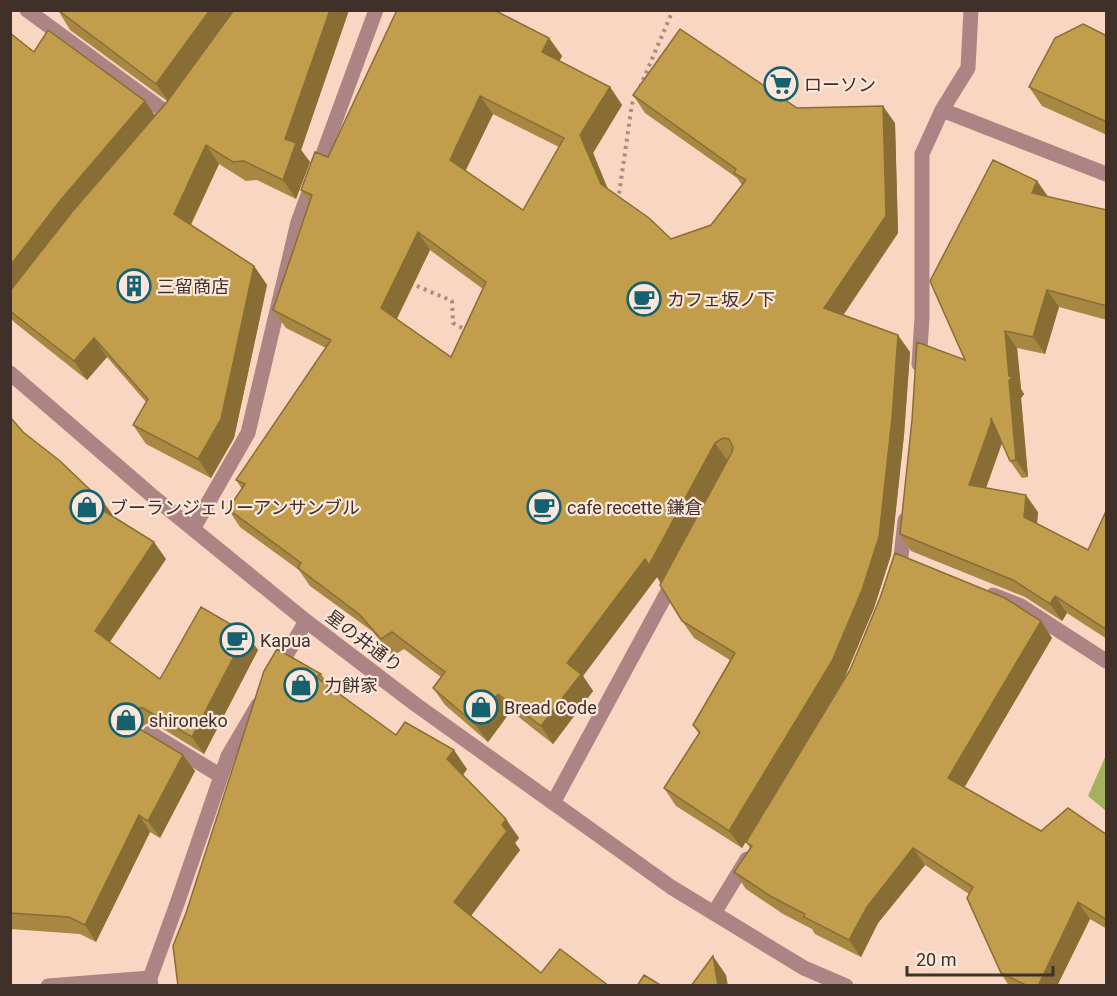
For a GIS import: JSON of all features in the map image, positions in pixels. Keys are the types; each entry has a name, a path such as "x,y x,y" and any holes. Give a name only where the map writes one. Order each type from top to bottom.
{"street":[{"path":"27,10 170,116"},
{"path":"193,529 248,433 298,222 376,10"},
{"path":"918,377 922,318 922,154 942,110 968,68 971,10"},
{"path":"942,110 1107,174"},
{"name":"星の井通り","path":"10,373 193,529 306,621 423,710 671,887 804,968 846,986"},
{"path":"890,589 907,559 907,502"},
{"path":"553,803 680,567"},
{"path":"977,588 1021,606 1107,661"},
{"path":"48,986 150,982 228,756 306,621"},
{"path":"150,733 221,776"},
{"path":"714,913 757,843"}],"path":[{"path":"618,201 632,104 674,10"},
{"path":"410,282 452,301 453,322 472,334"}],"green space":[{"path":"1106,755 1106,811 1088,796"}],"building":[{"path":"58,10 210,10 156,84"},
{"path":"234,10 330,10 285,139 296,143 283,180 244,161 233,162 206,145 174,214 254,266 221,419 198,459 133,425 148,399 94,338 74,361 10,311 10,291 72,212 166,103"},
{"path":"397,10 494,10 549,38 542,52 610,87 580,135 601,184 649,218 671,239 711,225 746,180 734,173 736,169 633,95 680,29 797,108 883,106 886,216 824,308 898,335 879,537 862,590 832,661 729,831 664,788 700,732 693,725 735,653 682,621 660,585 732,452 733,447 729,439 723,438 715,443 649,565 645,559 567,663 581,674 541,726 498,694 475,724 433,688 445,672 392,632 381,639 359,614 298,568 301,563 228,509 245,484 236,480 331,340 273,310 312,195 301,190 315,152 328,157","holes":["480,96 564,138 523,210 450,160","418,232 486,282 451,357 381,308"]},
{"path":"1083,24 1107,36 1107,122 1029,87 1055,38"},
{"path":"48,30 145,101 59,202 10,266 10,33 34,52"},
{"path":"993,160 1037,181 1032,193 1107,210 1107,306 1047,290 1033,337 1005,331 1009,376 1012,377 1009,381 1016,460 1010,461 991,418 969,485 1026,495 1024,517 1088,550 1107,509 1107,630 1055,596 1050,604 1013,580 900,534 912,420 917,342 965,360 930,281"},
{"path":"10,417 23,432 60,461 104,503 104,511 154,542 95,631 160,679 201,607 246,633 192,737 143,708 134,708 130,712 133,725 183,755 148,821 139,815 85,925 69,917 10,913"},
{"path":"895,553 1005,598 1041,621 948,778 1041,831 1068,808 1107,835 1107,920 1078,902 1038,986 1028,986 1001,973 967,898 973,887 913,848 867,907 849,940 804,917 805,914 772,897 734,872 752,846 746,842 850,670 880,598"},
{"path":"277,649 321,674 316,677 396,735 405,722 454,750 447,759 506,819 502,825 507,831 454,902 541,973 560,949 609,986 178,986 173,946 186,913 264,671"},
{"path":"713,956 718,986 691,986"},
{"path":"644,975 662,986 637,986"}],"place":[{"name":"ローソン","path":"781,84"},
{"name":"三留商店","path":"134,286"},
{"name":"カフェ坂ノ下","path":"644,299"},
{"name":"ブーランジェリーアンサンブル","path":"87,507"},
{"name":"cafe recette 鎌倉","path":"544,507"},
{"name":"Kapua","path":"237,640"},
{"name":"力餅家","path":"301,685"},
{"name":"Bread Code","path":"481,707"},
{"name":"shironeko","path":"126,720"}]}
